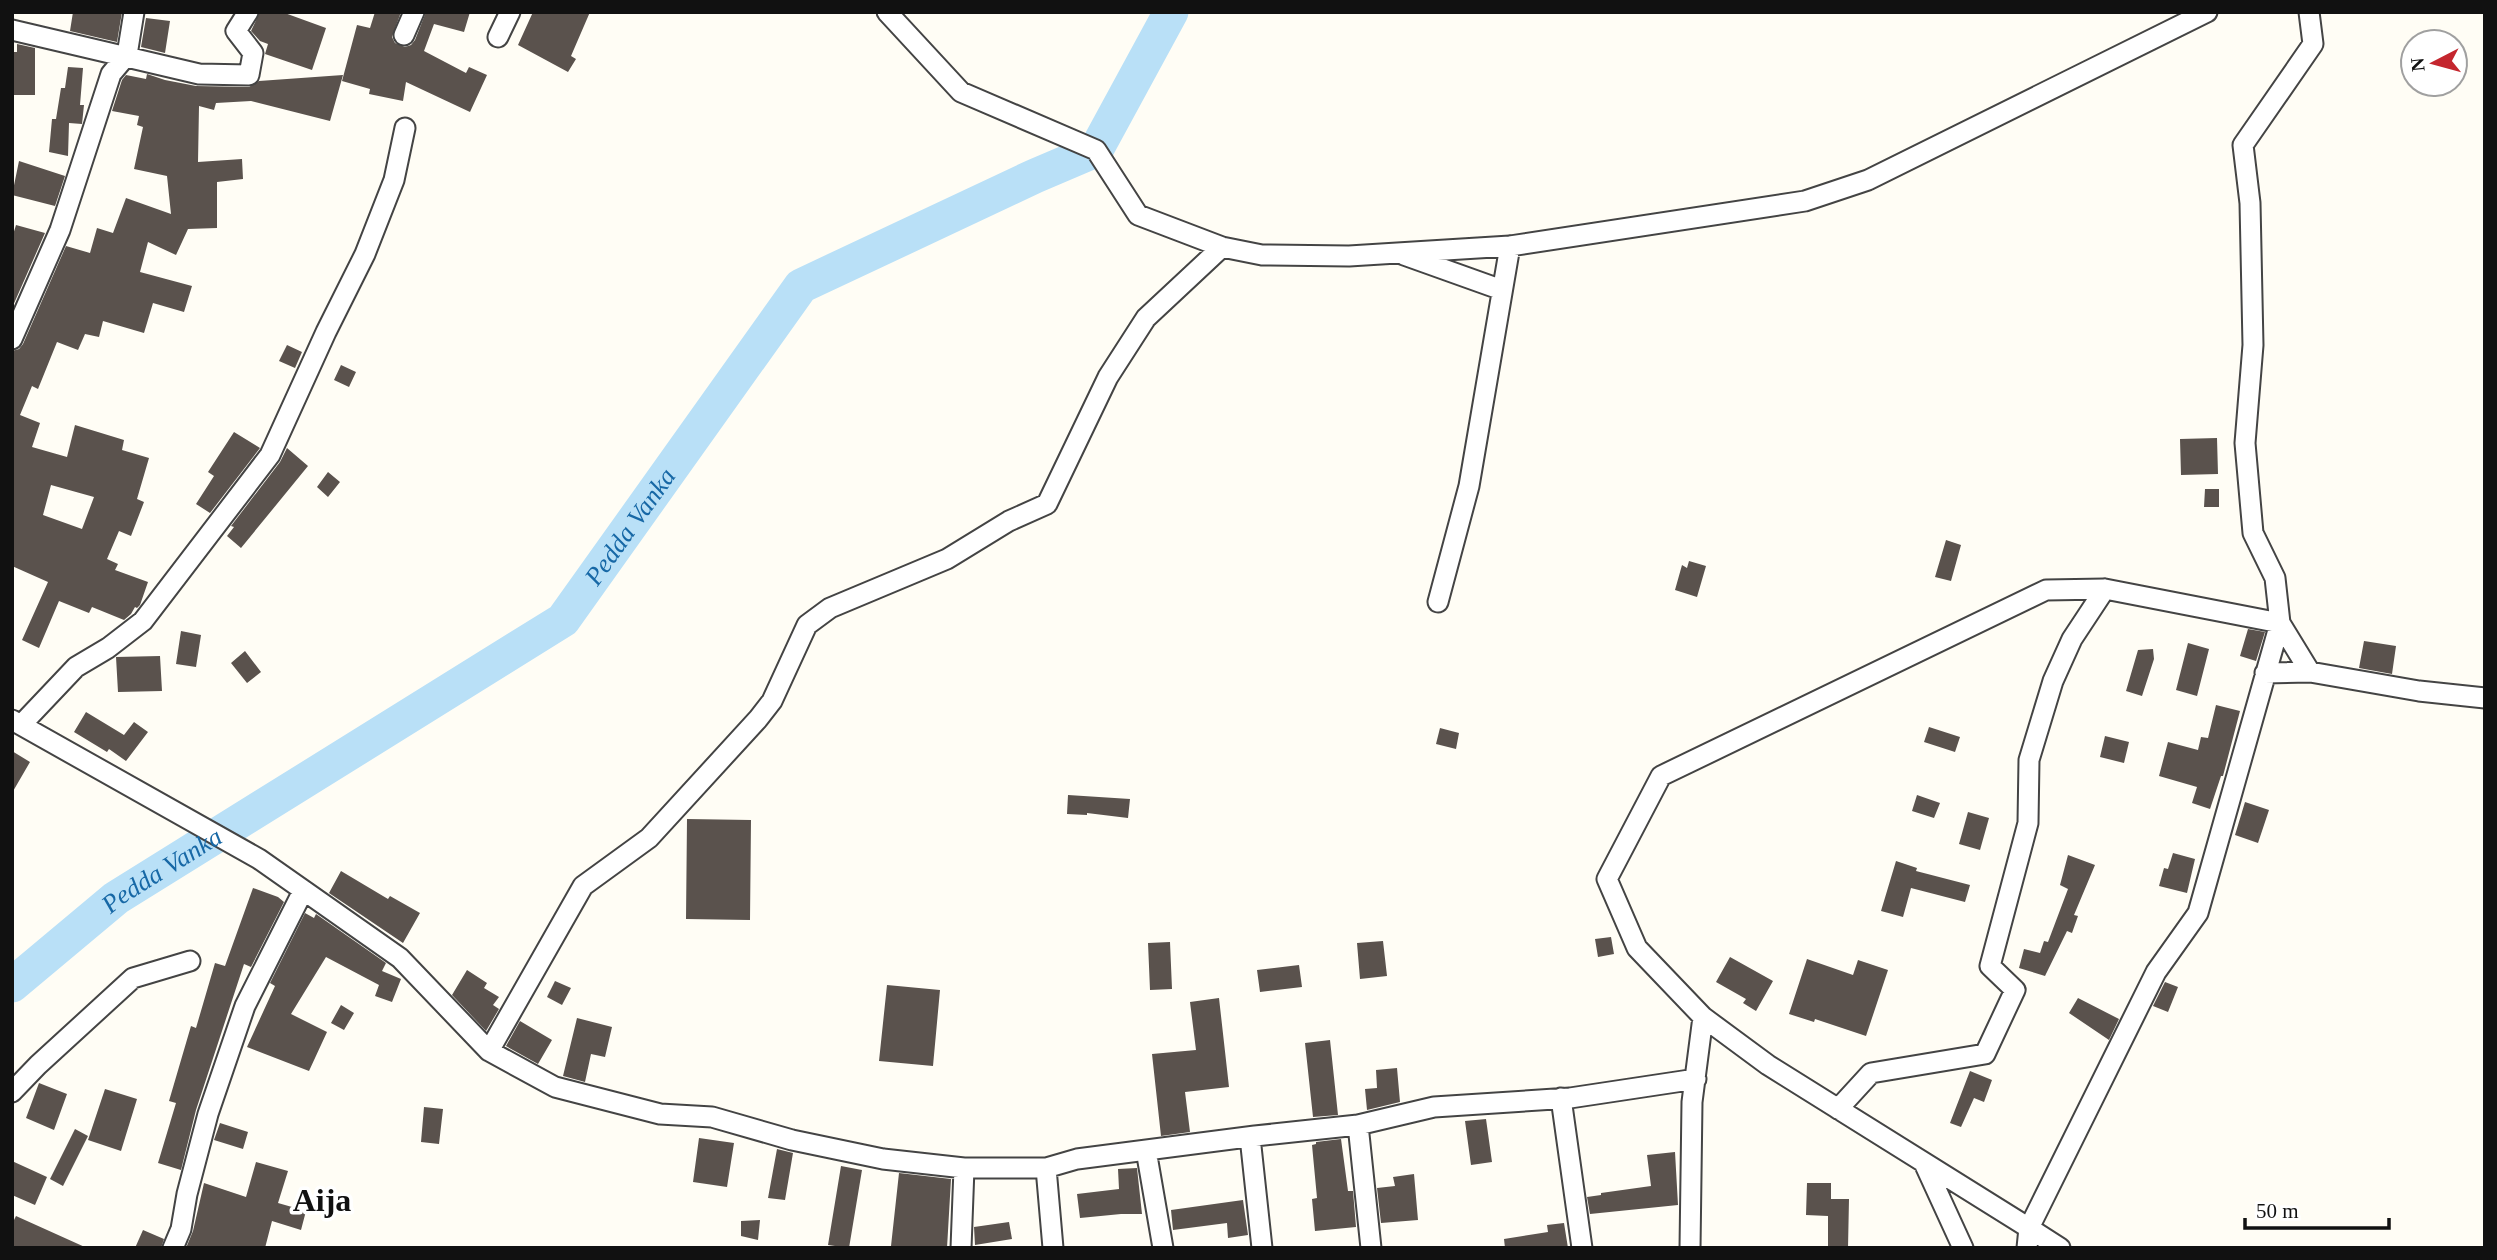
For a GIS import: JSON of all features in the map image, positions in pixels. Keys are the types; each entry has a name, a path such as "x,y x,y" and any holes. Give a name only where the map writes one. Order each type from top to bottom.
{"street":[{"path":"12,339 60,230 111,74 127,55 134,12"},
{"path":"12,30 199,74 249,75 253,53 236,31 248,12"},
{"path":"404,34 414,12"},
{"path":"498,37 510,12"},
{"path":"887,12 961,92 1096,150 1138,215 1222,247 1262,255 1349,256 1510,246 1805,201 1868,180 2207,12"},
{"path":"2028,1238 2155,972 2198,913 2280,623 2275,578 2253,533 2245,443 2253,345 2250,203 2243,145 2313,44 2309,12"},
{"path":"405,128 394,180 365,254 270,455 143,621 108,648 76,667 17,722 259,859 400,958 489,1051 555,1087 660,1114 712,1117 792,1140 857,1153 964,1168 1046,1168 1077,1159 1358,1125 1434,1107 1561,1098 1696,1080"},
{"path":"1438,601 1469,486 1510,246"},
{"path":"489,1051 583,886 649,838 758,719 772,701 807,625 830,608 947,559 1009,521 1047,504 1108,377 1146,318 1222,247"},
{"path":"1393,252 1502,290"},
{"path":"1838,1109 1871,1073 1985,1054 2015,990 1990,965 2028,823 2029,760 2053,681 2072,639 2105,589"},
{"path":"2060,1248 2028,1238 1924,1163 1768,1065 1703,1017 1637,947 1607,879 1661,776 2046,590 2105,589 2280,623 2309,672"},
{"path":"2266,673 2309,672 2419,691 2485,698"},
{"path":"173,1248 181,1229 187,1194 208,1114 245,1006 303,891"},
{"path":"12,1092 133,978 190,961"},
{"path":"1690,1248 1692,1102 1703,1017"},
{"path":"1561,1098 1582,1248"},
{"path":"1358,1125 1371,1248"},
{"path":"1250,1137 1262,1248"},
{"path":"1146,1150 1163,1248"},
{"path":"1924,1163 1963,1248"},
{"path":"961,1248 964,1168"},
{"path":"1046,1168 1054,1248"}],"building":[{"path":"73,12 122,12 117,42 70,31"},
{"path":"260,12 282,12 326,28 312,70 265,54 268,44 260,41 251,31"},
{"path":"375,12 401,12 392,37 395,43 405,47 415,40 426,12 470,12 464,32 434,24 424,51 466,73 469,67 487,75 470,112 406,82 403,101 369,94 370,89 342,81 357,25 370,28"},
{"path":"533,12 590,12 571,56 576,59 568,72 518,45"},
{"path":"146,18 170,21 165,53 141,47"},
{"path":"17,44 35,48 35,95 12,95 12,52 17,52"},
{"path":"68,67 83,68 80,105 84,105 82,124 69,123 68,156 49,152 52,119 56,119"},
{"path":"147,74 196,86 249,87 259,81 343,75 330,121 251,101 216,103 214,110 199,106 198,162 242,159 243,179 217,182 217,228 188,229 176,255 148,242 140,272 192,286 184,312 153,303 144,333 103,321 99,337 85,334 78,350 57,342 38,389 32,386 20,415 40,423 32,447 67,457 75,425 124,440 122,450 149,458 137,499 144,502 131,536 119,531 107,559 118,564 115,570 148,582 140,605 124,620 92,607 89,613 59,601 39,648 22,640 48,582 12,566 12,351 23,344 66,246 90,253 97,228 113,233 126,198 171,214 167,176 134,169 143,127 137,125 139,116 112,111 126,75 146,79","holes":["51,485 94,497 82,529 43,515"]},
{"path":"19,161 65,176 55,206 12,195"},
{"path":"16,225 45,233 12,308 12,238"},
{"path":"287,345 302,352 295,368 279,361"},
{"path":"341,365 356,372 349,387 334,380"},
{"path":"234,432 260,448 210,513 196,504 214,476 208,472"},
{"path":"2217,438 2218,474 2181,475 2180,439"},
{"path":"287,448 308,466 241,548 227,536 234,527 231,526 280,462"},
{"path":"328,472 340,482 328,497 317,487"},
{"path":"2205,489 2219,489 2219,507 2204,507"},
{"path":"1946,540 1961,545 1951,581 1935,577"},
{"path":"1689,561 1706,566 1697,597 1675,590 1682,565 1687,568"},
{"path":"2248,629 2265,632 2256,661 2240,656"},
{"path":"181,631 201,635 196,667 176,664"},
{"path":"2364,641 2396,646 2392,674 2359,668"},
{"path":"2188,643 2209,649 2197,696 2176,690"},
{"path":"2153,649 2154,659 2142,696 2126,691 2138,650"},
{"path":"245,651 261,672 247,683 231,663"},
{"path":"160,656 162,691 118,692 116,657"},
{"path":"2216,705 2240,711 2223,776 2210,809 2192,803 2197,787 2159,776 2168,742 2198,750 2201,737 2208,738"},
{"path":"86,712 124,735 134,722 148,732 126,761 109,749 107,752 74,732"},
{"path":"1929,727 1960,737 1955,752 1924,742"},
{"path":"1440,728 1459,733 1456,749 1436,744"},
{"path":"2105,736 2129,742 2124,763 2100,757"},
{"path":"12,751 30,762 12,793"},
{"path":"1068,795 1130,799 1128,818 1087,813 1067,814"},
{"path":"1917,795 1940,803 1934,818 1912,811"},
{"path":"2245,802 2269,810 2258,843 2235,835"},
{"path":"1968,812 1989,818 1980,850 1959,844"},
{"path":"687,819 751,820 750,920 686,919"},
{"path":"2173,853 2195,859 2187,893 2159,886 2164,868 2168,869"},
{"path":"2068,855 2095,865 2074,915 2078,916 2072,933 2067,931 2045,976 2019,968 2024,949 2040,953 2044,941 2048,942 2068,889 2060,885"},
{"path":"1896,861 1917,868 1916,871 1970,885 1965,902 1911,888 1903,917 1881,911"},
{"path":"341,871 388,899 390,896 420,913 403,943 329,893"},
{"path":"253,888 284,902 251,967 244,964 196,1110 181,1170 158,1163 176,1103 169,1101 191,1026 196,1028 215,963 225,966"},
{"path":"305,913 314,918 316,914 386,963 382,971 401,979 392,1002 375,996 379,985 326,957 291,1014 327,1032 309,1071 247,1047 275,986 270,983"},
{"path":"1611,937 1614,954 1598,957 1595,939"},
{"path":"1383,941 1387,976 1360,979 1357,943"},
{"path":"1170,942 1172,989 1150,990 1148,943"},
{"path":"1730,957 1773,981 1756,1011 1743,1003 1746,999 1716,982"},
{"path":"1807,959 1853,975 1858,960 1888,970 1866,1036 1815,1019 1814,1022 1789,1014"},
{"path":"1299,965 1302,987 1260,992 1257,970"},
{"path":"467,970 487,983 484,988 499,997 493,1005 499,1009 486,1031 452,995"},
{"path":"555,981 571,988 562,1005 547,997"},
{"path":"2165,982 2178,987 2168,1012 2153,1006"},
{"path":"887,985 940,990 933,1066 879,1061"},
{"path":"1219,998 1229,1087 1185,1092 1190,1132 1161,1136 1152,1054 1196,1050 1190,1002"},
{"path":"2078,998 2119,1019 2109,1040 2069,1013"},
{"path":"341,1005 354,1013 344,1030 331,1023"},
{"path":"577,1018 612,1027 605,1057 591,1054 585,1082 563,1076"},
{"path":"520,1021 552,1040 538,1064 506,1046"},
{"path":"1330,1040 1338,1115 1313,1117 1305,1043"},
{"path":"1397,1068 1400,1102 1367,1110 1365,1089 1377,1088 1376,1070"},
{"path":"1970,1071 1992,1080 1984,1102 1974,1098 1961,1127 1950,1123"},
{"path":"39,1083 67,1094 54,1130 26,1118"},
{"path":"105,1089 137,1099 121,1151 88,1140"},
{"path":"424,1107 443,1109 439,1144 421,1142"},
{"path":"1486,1119 1492,1162 1471,1165 1465,1121"},
{"path":"220,1123 248,1132 243,1149 214,1140"},
{"path":"75,1129 88,1136 63,1186 50,1179"},
{"path":"699,1138 734,1143 727,1187 693,1182"},
{"path":"1341,1139 1348,1191 1353,1191 1356,1227 1315,1231 1312,1199 1317,1198 1312,1145 1316,1142"},
{"path":"777,1149 793,1153 785,1200 768,1198"},
{"path":"1675,1152 1678,1205 1590,1214 1587,1197 1651,1186 1647,1155"},
{"path":"12,1161 47,1177 35,1205 12,1195"},
{"path":"256,1162 288,1171 278,1203 306,1211 301,1230 272,1221 265,1248 186,1248 193,1231 204,1183 246,1197"},
{"path":"841,1166 862,1170 849,1248 828,1245"},
{"path":"1137,1168 1142,1214 1080,1218 1077,1194 1119,1189 1118,1169"},
{"path":"899,1173 951,1179 947,1248 891,1246"},
{"path":"1414,1174 1418,1220 1381,1223 1377,1188 1395,1186 1393,1177"},
{"path":"1807,1183 1831,1183 1831,1199 1849,1199 1848,1248 1828,1248 1828,1216 1806,1215"},
{"path":"1243,1200 1248,1235 1228,1238 1227,1223 1173,1230 1171,1210"},
{"path":"16,1216 87,1248 12,1248 12,1224"},
{"path":"760,1220 758,1240 741,1236 741,1221"},
{"path":"1009,1222 1012,1239 975,1245 974,1227"},
{"path":"1564,1223 1568,1248 1505,1248 1504,1239 1548,1232 1547,1225"},
{"path":"143,1230 164,1239 161,1248 135,1248"}],"waterway":[{"name":"Pedda Vanka","path":"12,985 116,898 563,620 801,286 1096,150 1171,12"}],"district":[{"name":"Aija","path":"322,1200"}]}
